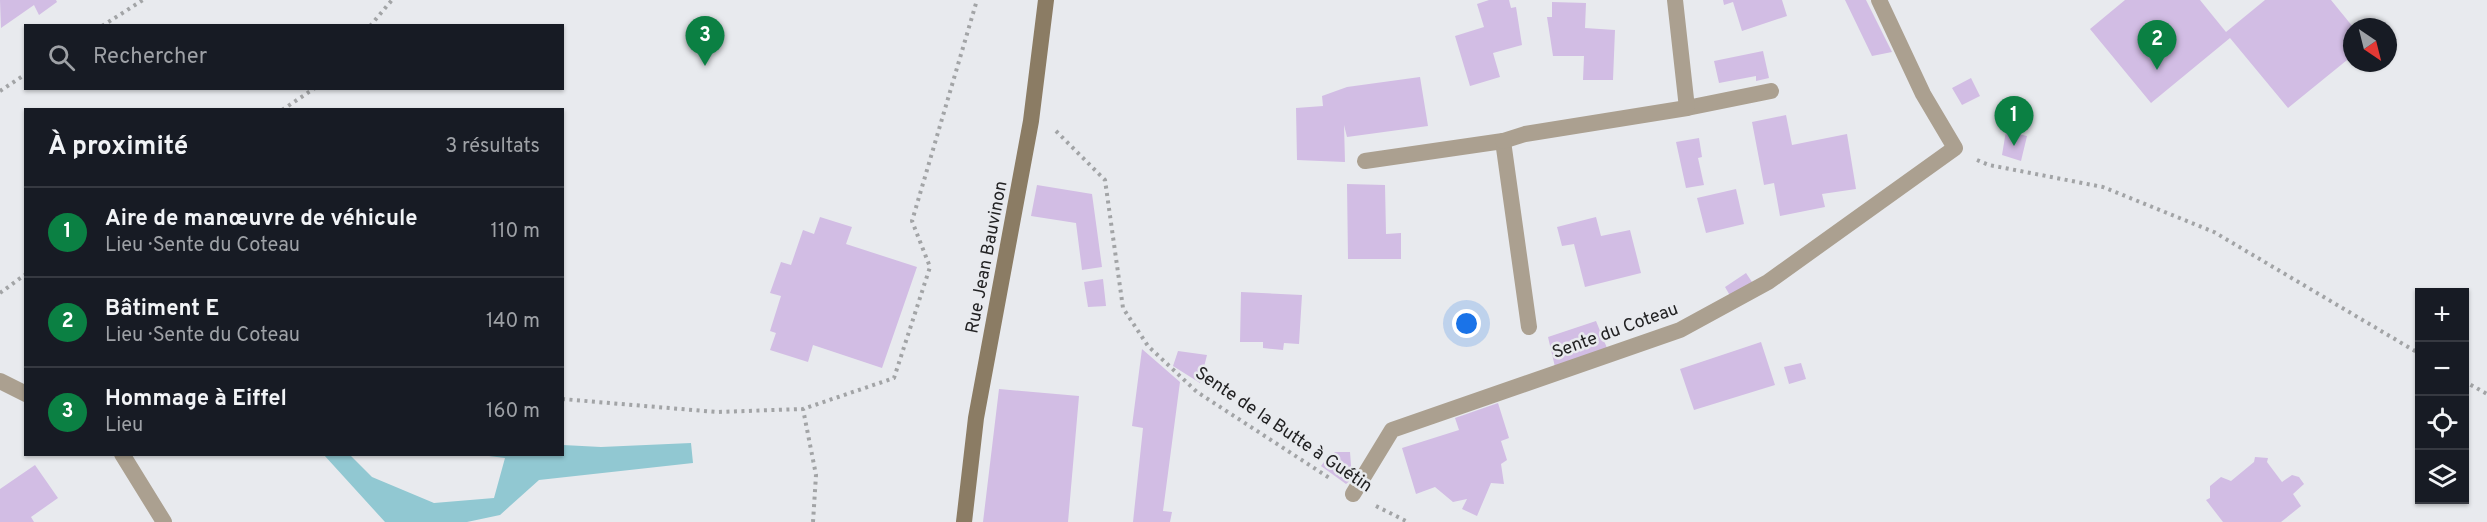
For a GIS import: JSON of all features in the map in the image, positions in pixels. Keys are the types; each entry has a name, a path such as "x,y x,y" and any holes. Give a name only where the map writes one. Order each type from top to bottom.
{"main road":[{"name":"Rue Jean Bauvinon","path":"964,522 976,418 1031,121 1046,0"}],"street":[{"path":"1675,0 1687,108"},
{"path":"1878,0 1923,94 1955,148"},
{"path":"1365,161 1503,141 1525,134 1687,108 1772,91"},
{"path":"1503,141 1529,327"},
{"name":"Sente du Coteau","path":"1353,494 1392,430 1680,330 1768,282 1955,148"},
{"path":"0,381 24,393"},
{"path":"123,456 164,522"}],"path":[{"path":"105,24 142,0"},
{"path":"372,24 392,0"},
{"path":"564,399 717,412 803,409 894,378 930,267 912,221 977,0"},
{"path":"0,91 24,75"},
{"path":"285,108 312,90"},
{"name":"Sente de la Butte à Guétin","path":"1049,125 1105,180 1123,308 1148,346 1197,392 1353,494 1408,522"},
{"path":"1955,148 1989,165 2103,187 2214,232 2415,351"},
{"path":"0,293 24,275"},
{"path":"2469,384 2487,394"},
{"path":"803,409 816,475 813,522"}],"water":[{"path":"691,443 693,463 539,480 500,515 467,522 385,522 325,456 351,456 372,477 434,503 494,498 505,458 489,456 564,456 564,445 601,447"}],"building":[{"path":"0,0 56,0 57,2 39,15 34,5 1,28"},
{"path":"1489,0 1509,0 1511,8 1516,7 1522,45 1493,53 1500,77 1470,86 1455,36 1484,27 1477,4"},
{"path":"1723,0 1782,0 1787,16 1742,31 1733,2 1724,5"},
{"path":"1845,0 1866,0 1892,52 1872,56"},
{"path":"2125,0 2200,0 2226,32 2265,0 2331,0 2346,18 2343,18 2343,63 2288,108 2230,38 2151,103 2090,29"},
{"path":"1552,2 1586,3 1585,28 1615,30 1613,80 1583,80 1584,56 1553,56 1547,17 1552,17"},
{"path":"1763,51 1769,78 1756,81 1756,76 1719,83 1714,61"},
{"path":"1420,77 1428,126 1347,137 1344,125 1345,162 1297,160 1296,108 1323,106 1322,96 1347,87"},
{"path":"1971,78 1980,96 1962,105 1952,88"},
{"path":"1786,115 1792,145 1847,134 1856,189 1822,194 1825,207 1780,216 1774,183 1764,185 1752,122"},
{"path":"2006,131 2027,136 2021,161 2002,155"},
{"path":"1699,138 1702,157 1698,158 1704,185 1686,188 1676,142"},
{"path":"1347,184 1385,185 1386,234 1401,233 1401,259 1348,259"},
{"path":"1037,185 1092,194 1102,267 1082,270 1076,223 1031,216"},
{"path":"1736,189 1744,224 1706,233 1697,198"},
{"path":"820,217 852,227 846,244 917,267 882,368 813,345 808,362 770,350 776,333 770,331 781,296 770,293 781,262 791,265 803,230 814,234"},
{"path":"1596,217 1601,236 1630,230 1641,273 1585,287 1574,244 1562,246 1557,227"},
{"path":"1746,273 1754,285 1732,299 1725,287"},
{"path":"1103,279 1106,306 1088,307 1084,282"},
{"path":"1241,292 1302,295 1299,344 1284,343 1283,350 1263,348 1263,342 1240,342"},
{"path":"1596,321 1607,348 1555,367 1548,337"},
{"path":"1761,342 1775,385 1694,410 1680,369"},
{"path":"1142,349 1180,382 1163,511 1172,512 1170,522 1133,522 1143,428 1132,426"},
{"path":"1178,351 1207,355 1200,383 1173,366"},
{"path":"1801,363 1806,379 1789,384 1784,367"},
{"path":"999,389 1079,396 1068,522 983,522"},
{"path":"1498,403 1509,438 1501,441 1507,460 1501,464 1504,484 1491,483 1477,516 1462,509 1467,499 1453,502 1435,487 1416,494 1402,448 1459,430 1455,418"},
{"path":"1335,452 1350,452 1352,479 1346,484 1321,466"},
{"path":"2255,457 2268,458 2267,462 2282,482 2292,475 2299,477 2304,484 2293,494 2301,506 2281,522 2223,522 2206,500 2210,498 2210,486 2221,477 2231,481 2254,462"},
{"path":"35,465 58,498 31,517 34,522 0,522 0,489"}],"place":[{"name":"Hommage à Eiffel","path":"705,66"},
{"name":"Bâtiment E","path":"2157,70"},
{"name":"Aire de manœuvre de véhicule","path":"2014,146"}]}
